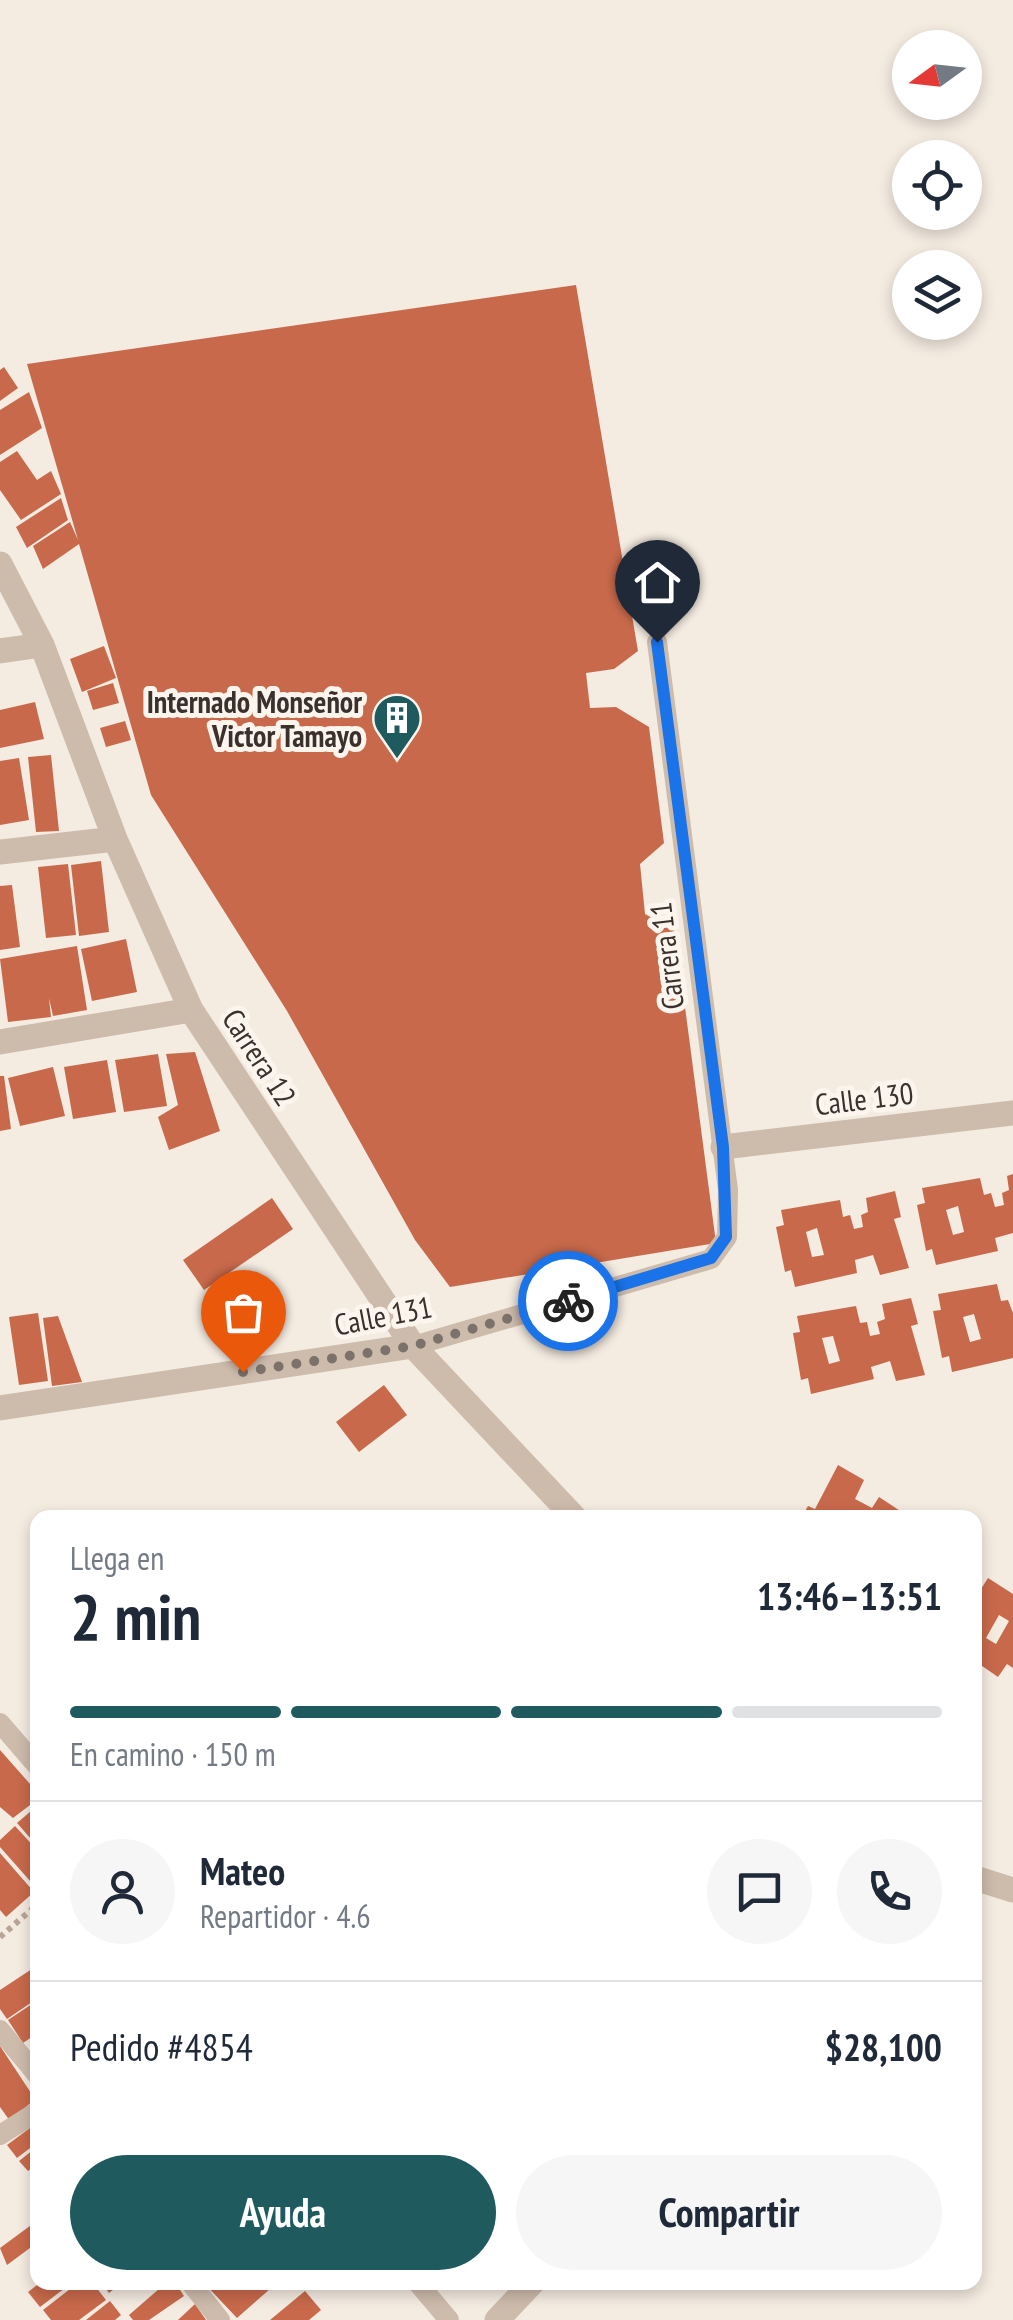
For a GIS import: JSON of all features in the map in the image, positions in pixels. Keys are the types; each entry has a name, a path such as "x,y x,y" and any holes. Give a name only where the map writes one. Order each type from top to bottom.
{"street":[{"name":"Carrera 12","path":"0,564 42,645 115,839 191,1010 413,1346 567,1510"},
{"path":"0,652 42,645"},
{"path":"0,852 115,839"},
{"path":"0,1042 191,1010"},
{"name":"Calle 130","path":"723,1147 1013,1113"},
{"name":"Calle 131","path":"0,1408 413,1346"},
{"path":"982,1880 1013,1890"},
{"path":"497,2320 525,2290"}],"lane":[{"name":"Carrera 11","path":"657,642 723,1147 726,1237 711,1258"},
{"name":"Calle 131","path":"413,1346 711,1258"},
{"path":"0,1723 30,1758"},
{"path":"0,2030 30,2066"},
{"path":"0,2134 30,2116"},
{"path":"196,2290 220,2320"},
{"path":"424,2290 449,2320"}],"path":[{"path":"0,1938 30,1911"}],"building":[{"name":"Internado Monseñor Victor Tamayo","path":"576,285 638,651 614,669 586,673 590,708 616,707 649,727 664,843 640,864 645,914 675,931 716,1243 450,1287 415,1240 287,1011 151,795 79,544 43,569 33,546 70,522 78,540 27,364"},
{"path":"4,367 18,388 0,401 0,370"},
{"path":"29,392 42,428 0,455 0,410"},
{"path":"17,451 37,480 51,471 61,494 21,520 0,490 0,462"},
{"path":"61,498 68,520 27,548 16,527"},
{"path":"104,646 116,678 82,692 70,659"},
{"path":"113,683 119,703 93,710 87,691"},
{"path":"35,702 44,739 0,748 0,710"},
{"path":"125,721 131,740 106,747 100,728"},
{"path":"51,755 59,831 36,832 28,757"},
{"path":"19,758 29,820 0,825 0,761"},
{"path":"101,861 109,932 79,936 71,865"},
{"path":"68,864 76,935 46,938 38,867"},
{"path":"12,885 20,947 0,950 0,886"},
{"path":"126,939 137,992 92,1001 81,949"},
{"path":"77,946 87,1010 53,1016 49,998 51,1017 8,1022 0,959"},
{"path":"195,1052 220,1131 169,1150 158,1117 178,1105 166,1054"},
{"path":"158,1054 167,1106 124,1112 115,1060"},
{"path":"107,1060 116,1112 73,1119 64,1067"},
{"path":"53,1067 65,1116 20,1126 8,1078"},
{"path":"0,1076 4,1076 11,1129 0,1131"},
{"path":"1013,1174 1013,1233 995,1238 998,1251 936,1265 932,1249 926,1251 917,1205 925,1203 922,1188 980,1178 984,1195 991,1193 995,1207 1004,1205 1002,1193 1009,1190 1007,1176","holes":["958,1206 964,1232 953,1235 946,1210"]},
{"path":"895,1191 901,1217 894,1219 909,1268 880,1275 873,1255 855,1260 857,1273 795,1287 791,1270 785,1272 776,1227 784,1225 781,1210 840,1200 843,1217 850,1215 854,1229 863,1227 861,1215 868,1212 866,1198","holes":["817,1228 824,1255 812,1257 806,1232"]},
{"path":"272,1198 293,1229 204,1290 183,1260"},
{"path":"997,1284 1001,1301 1008,1300 1013,1313 1013,1358 952,1372 949,1356 942,1358 933,1311 941,1310 938,1294","holes":["974,1314 981,1339 970,1342 963,1317"]},
{"path":"911,1298 918,1324 911,1326 925,1375 896,1381 890,1361 871,1367 874,1379 811,1394 808,1378 801,1380 793,1333 800,1332 797,1316 856,1306 860,1323 867,1322 870,1336 880,1334 877,1322 885,1319 882,1304","holes":["833,1336 840,1361 829,1364 822,1338"]},
{"path":"38,1313 48,1381 19,1385 9,1317"},
{"path":"58,1316 82,1382 52,1386 43,1318"},
{"path":"384,1385 407,1415 359,1452 336,1422"},
{"path":"838,1465 864,1480 855,1499 872,1508 879,1497 899,1510 806,1510 808,1506 815,1509"},
{"path":"988,1578 1013,1594 1013,1668 1007,1664 998,1677 982,1666 982,1587","holes":["999,1615 1009,1621 996,1644 986,1638"]},
{"path":"0,1750 30,1784 30,1805 13,1818 0,1807"},
{"path":"30,1812 30,1838 17,1823"},
{"path":"15,1826 30,1842 30,1881 0,1847 0,1840"},
{"path":"0,1853 30,1887 30,1896 6,1917 0,1910"},
{"path":"30,1970 30,2003 7,2019 0,2009 0,1990"},
{"path":"30,2005 30,2038 23,2043 8,2020"},
{"path":"0,2046 30,2091 30,2103 10,2121 0,2107"},
{"path":"30,2128 30,2148 17,2158 7,2145"},
{"path":"30,2152 30,2170 19,2161"},
{"path":"30,2226 30,2248 7,2265 0,2248"},
{"path":"31,2290 62,2290 40,2307 28,2292"},
{"path":"69,2290 98,2290 106,2300 79,2320 51,2320 43,2310"},
{"path":"158,2290 180,2290 184,2296 149,2320 133,2320 129,2315"},
{"path":"211,2290 269,2290 237,2318"},
{"path":"305,2291 321,2310 309,2320 270,2320"},
{"path":"110,2301 121,2315 115,2320 86,2320"},
{"path":"195,2304 206,2320 178,2320"}],"way so far":[{"path":"243,1372 413,1346 568,1301"}],"place":[{"name":"Internado Monseñor Victor Tamayo","path":"397,760"}],"route":[{"path":"568,1301 711,1258 720,1251 726,1237 728,1190 657,642"}]}
